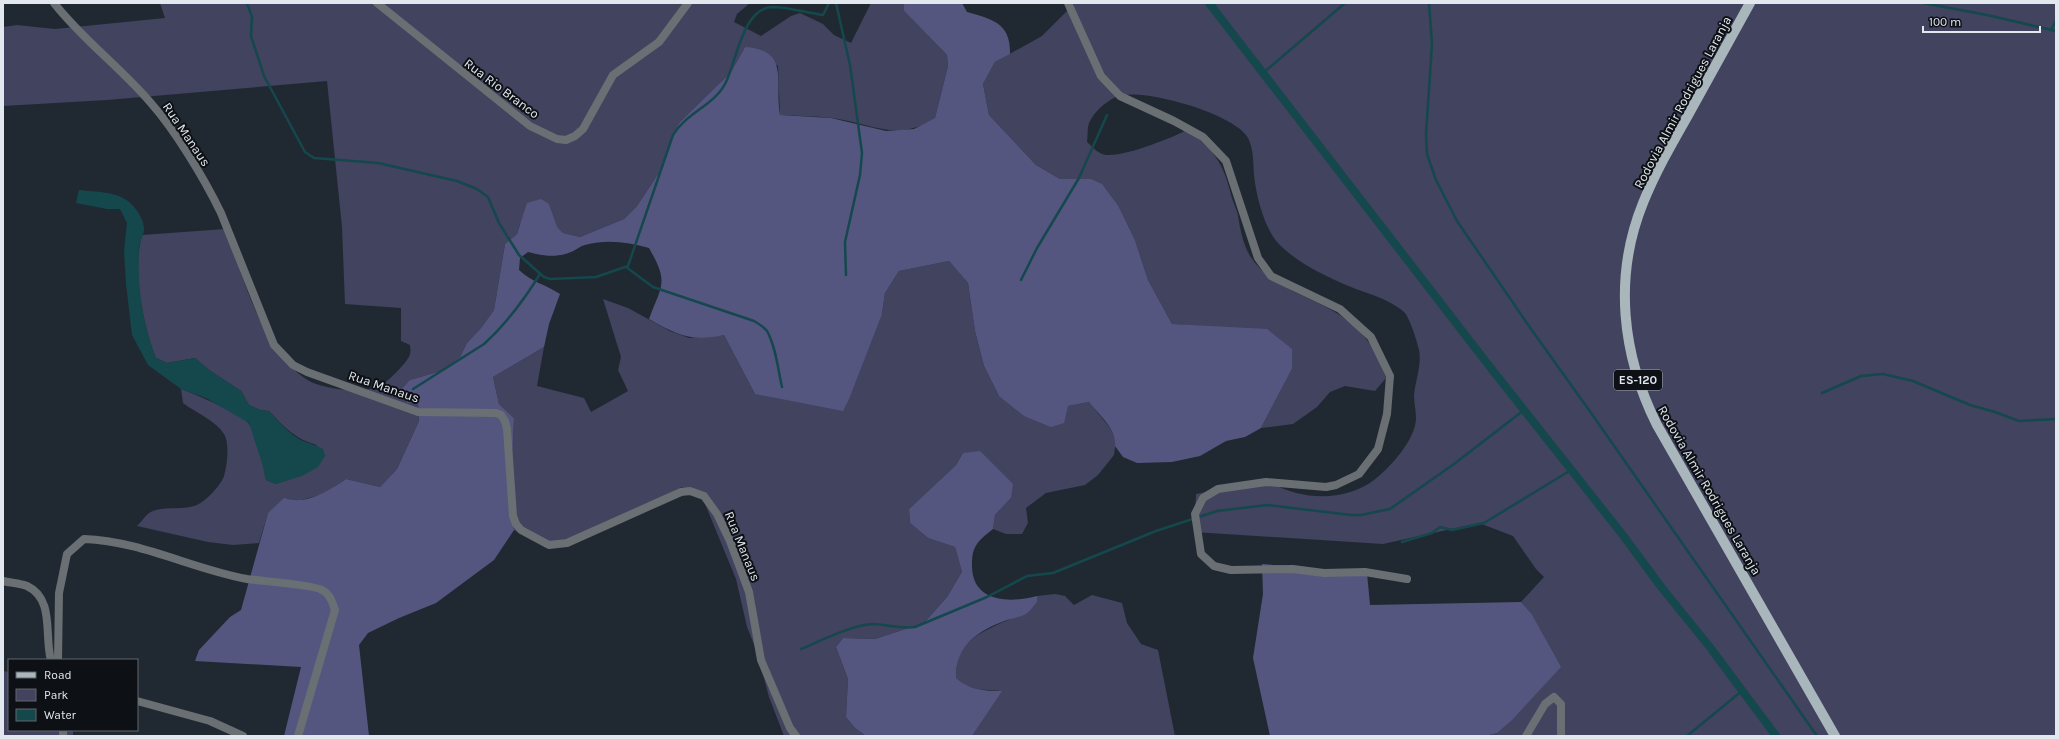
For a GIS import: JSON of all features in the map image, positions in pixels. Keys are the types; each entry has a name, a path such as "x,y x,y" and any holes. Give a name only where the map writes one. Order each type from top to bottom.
{"main road":[{"name":"Rodovia Almir Rodrigues Laranja","path":"1750,3 1668,151 1642,203 1631,240 1625,279 1624,298 1626,332 1638,381 1657,425 1835,736"}],"street":[{"name":"Rua Manaus","path":"54,3 149,101 167,123 212,195 221,213 274,345 293,365 307,372 418,412 490,412 502,416 507,429 513,516 522,530 549,545 566,544 681,492 690,491 704,496 717,514 740,566 749,592 762,660 790,728 796,736"},
{"name":"Rua Rio Branco","path":"377,3 530,126 557,139 566,140 575,136 583,129 613,75 659,42 688,3"},
{"path":"1068,3 1101,76 1120,96 1203,136 1226,161 1258,258 1271,276 1340,309 1371,337 1390,376 1387,414 1378,449 1359,474 1336,485 1326,487 1266,482 1218,489 1203,498 1195,514 1201,554 1214,566 1231,570 1293,569 1324,573 1365,572 1407,579"},
{"path":"58,659 59,593 67,554 84,539 107,540 131,545 216,572 245,578 321,589 331,598 335,610 298,736"},
{"path":"3,581 26,586 40,596 46,611 51,659"},
{"path":"1526,736 1545,704 1554,697 1561,704 1561,736"},
{"path":"138,701 210,721 243,736"}],"green space":[{"path":"160,3 750,3 737,14 734,22 761,36 791,16 800,13 823,24 834,35 851,43 871,3 904,3 904,11 947,55 948,66 935,118 921,125 908,129 884,129 832,118 780,115 778,66 745,47 731,72 680,122 673,133 662,168 637,206 624,219 580,237 563,233 556,227 549,204 520,224 517,234 505,244 494,310 481,328 467,343 460,357 441,371 410,380 418,403 419,421 397,469 380,487 346,479 324,494 294,502 268,513 259,543 233,545 208,542 137,526 149,513 154,511 160,509 191,507 201,503 217,488 224,476 227,461 226,438 216,425 183,403 181,389 228,410 249,424 258,444 266,480 276,484 317,445 296,436 269,411 260,410 249,405 241,391 209,370 195,358 167,363 156,358 147,330 140,298 138,264 142,235 225,229 247,290 266,332 277,350 291,366 313,383 321,386 349,390 366,390 377,387 382,385 398,371 406,361 410,353 410,345 401,341 401,308 345,304 342,227 327,81 107,100 3,106 3,27 17,25 55,29 165,18"},
{"path":"1075,3 2056,3 2056,736 1485,736 1497,733 1531,613 1521,602 1544,577 1536,569 1513,536 1479,523 1383,544 1194,532 1196,494 1267,481 1293,492 1307,495 1335,495 1349,493 1374,480 1394,461 1412,435 1416,418 1414,396 1419,367 1419,350 1409,319 1399,308 1381,298 1346,285 1314,270 1285,250 1273,237 1265,220 1259,201 1255,183 1251,147 1248,138 1240,129 1226,120 1186,104 1145,95 1116,97 1100,108 1089,123 1087,142 1094,149 1102,154 1120,154 1144,147 1187,130 1211,150 1221,166 1238,215 1245,246 1257,265 1282,285 1334,311 1346,320 1367,340 1378,358 1386,378 1375,391 1345,386 1330,392 1317,407 1293,424 1261,428 1292,369 1215,327 1172,324 1148,280 1135,240 1119,207 1091,179 1060,179 1036,165 989,115 983,84 995,62 1042,36"},
{"path":"949,261 968,283 975,331 984,366 999,396 1068,406 1089,402 1110,428 1116,440 1114,455 1098,475 1085,485 1046,493 1026,508 1028,523 1022,534 1006,534 993,529 995,515 1011,498 963,453 956,465 909,509 910,523 928,538 955,547 962,572 947,597 924,623 875,639 843,638 836,647 848,679 846,717 855,728 866,736 784,736 769,697 757,652 747,627 736,579 703,499 682,487 557,547 542,544 514,530 511,485 514,418 499,404 493,377 544,347 537,386 584,398 591,412 628,391 618,370 621,357 603,299 628,308 670,331 689,338 724,335 755,394 882,314 885,293 899,271"},
{"path":"1055,594 1065,596 1074,605 1092,595 1122,603 1127,623 1141,644 1158,650 1175,736 972,736 1001,691 972,688 956,678 957,665 960,655 971,640 988,629 1012,618 1037,602 1037,596"},
{"path":"3,671 8,672 8,731 73,731 73,736 3,736"}],"shaded area":[{"path":"904,3 962,3 967,12 992,20 1003,29 1007,35 1010,54 995,62 983,84 989,115 1036,165 1060,179 1091,179 1102,184 1119,207 1135,240 1148,280 1172,324 1267,329 1292,349 1292,369 1261,428 1245,437 1226,441 1200,456 1172,462 1137,463 1123,457 1115,446 1115,440 1110,428 1089,402 1068,406 1064,423 1051,427 1024,416 999,396 984,366 975,331 968,283 949,261 899,271 885,293 882,314 843,411 755,394 724,335 702,338 685,336 649,319 660,290 661,277 659,269 649,248 625,243 601,242 581,246 566,254 555,256 528,252 520,258 519,270 529,278 560,294 549,324 544,347 493,377 499,404 514,418 511,485 514,530 494,560 436,603 399,618 368,633 359,645 369,736 284,736 301,667 195,661 199,650 230,617 241,610 268,513 284,498 292,500 309,499 332,488 346,479 380,487 397,469 419,421 418,403 407,403 401,390 410,380 441,371 460,357 467,343 481,328 494,310 505,244 517,234 527,203 541,199 549,204 557,227 563,233 580,237 624,219 637,206 662,168 673,133 680,122 731,72 745,47 759,49 769,54 775,61 778,70 780,115 831,118 886,131 914,129 935,118 948,66 947,55 904,11"},
{"path":"980,451 1013,484 1011,498 995,515 993,529 980,540 974,549 972,567 974,579 979,588 986,594 995,598 1016,599 1037,596 1037,602 1025,614 997,624 978,634 971,640 964,648 960,656 956,678 966,685 977,689 1002,691 972,736 866,736 855,728 846,717 848,679 836,647 843,638 875,639 924,623 947,597 962,572 955,547 928,538 910,523 909,509 956,465 963,453"},
{"path":"1262,564 1367,573 1370,605 1521,602 1531,613 1561,667 1512,720 1497,733 1485,736 1270,736 1253,658 1263,594"}],"water":[{"path":"79,190 112,194 124,198 132,204 141,218 144,229 139,247 140,289 147,331 156,358 167,363 195,358 209,370 241,391 249,405 260,410 269,411 284,428 293,435 303,441 323,449 325,456 318,467 302,476 276,484 266,480 249,423 206,398 181,389 148,365 132,335 124,251 127,223 120,209 107,209 76,203"}],"waterway":[{"path":"247,3 252,17 251,36 264,76 305,152 314,158 378,163 457,181 477,189 488,197 499,223 519,255 544,277 550,279 596,277 628,266 673,135 685,121 714,98 725,84 741,38 754,17 762,10 772,7 823,15 829,3"},
{"path":"836,3 850,65 862,153 860,175 845,242 846,275"},
{"path":"1209,3 1490,367 1709,646 1776,736"},
{"path":"1263,73 1345,3"},
{"path":"1429,3 1432,44 1426,134 1427,154 1436,180 1457,221 1531,329 1817,736"},
{"path":"1923,3 1987,15 2056,31"},
{"path":"2051,30 2056,20"},
{"path":"1021,280 1037,248 1079,178 1107,115"},
{"path":"626,267 653,287 754,321 763,327 767,331 773,344 782,387"},
{"path":"413,389 484,344 514,311 540,274"},
{"path":"1822,393 1861,376 1883,374 1913,381 1970,405 2019,421 2056,419"},
{"path":"801,649 836,634 864,625 872,624 915,627 987,597 1027,576 1053,573 1156,531 1217,511 1267,505 1361,515 1390,509 1454,464 1524,410"},
{"path":"1402,542 1432,533 1440,527 1452,530 1484,523 1571,470"},
{"path":"1687,736 1743,690"}]}
